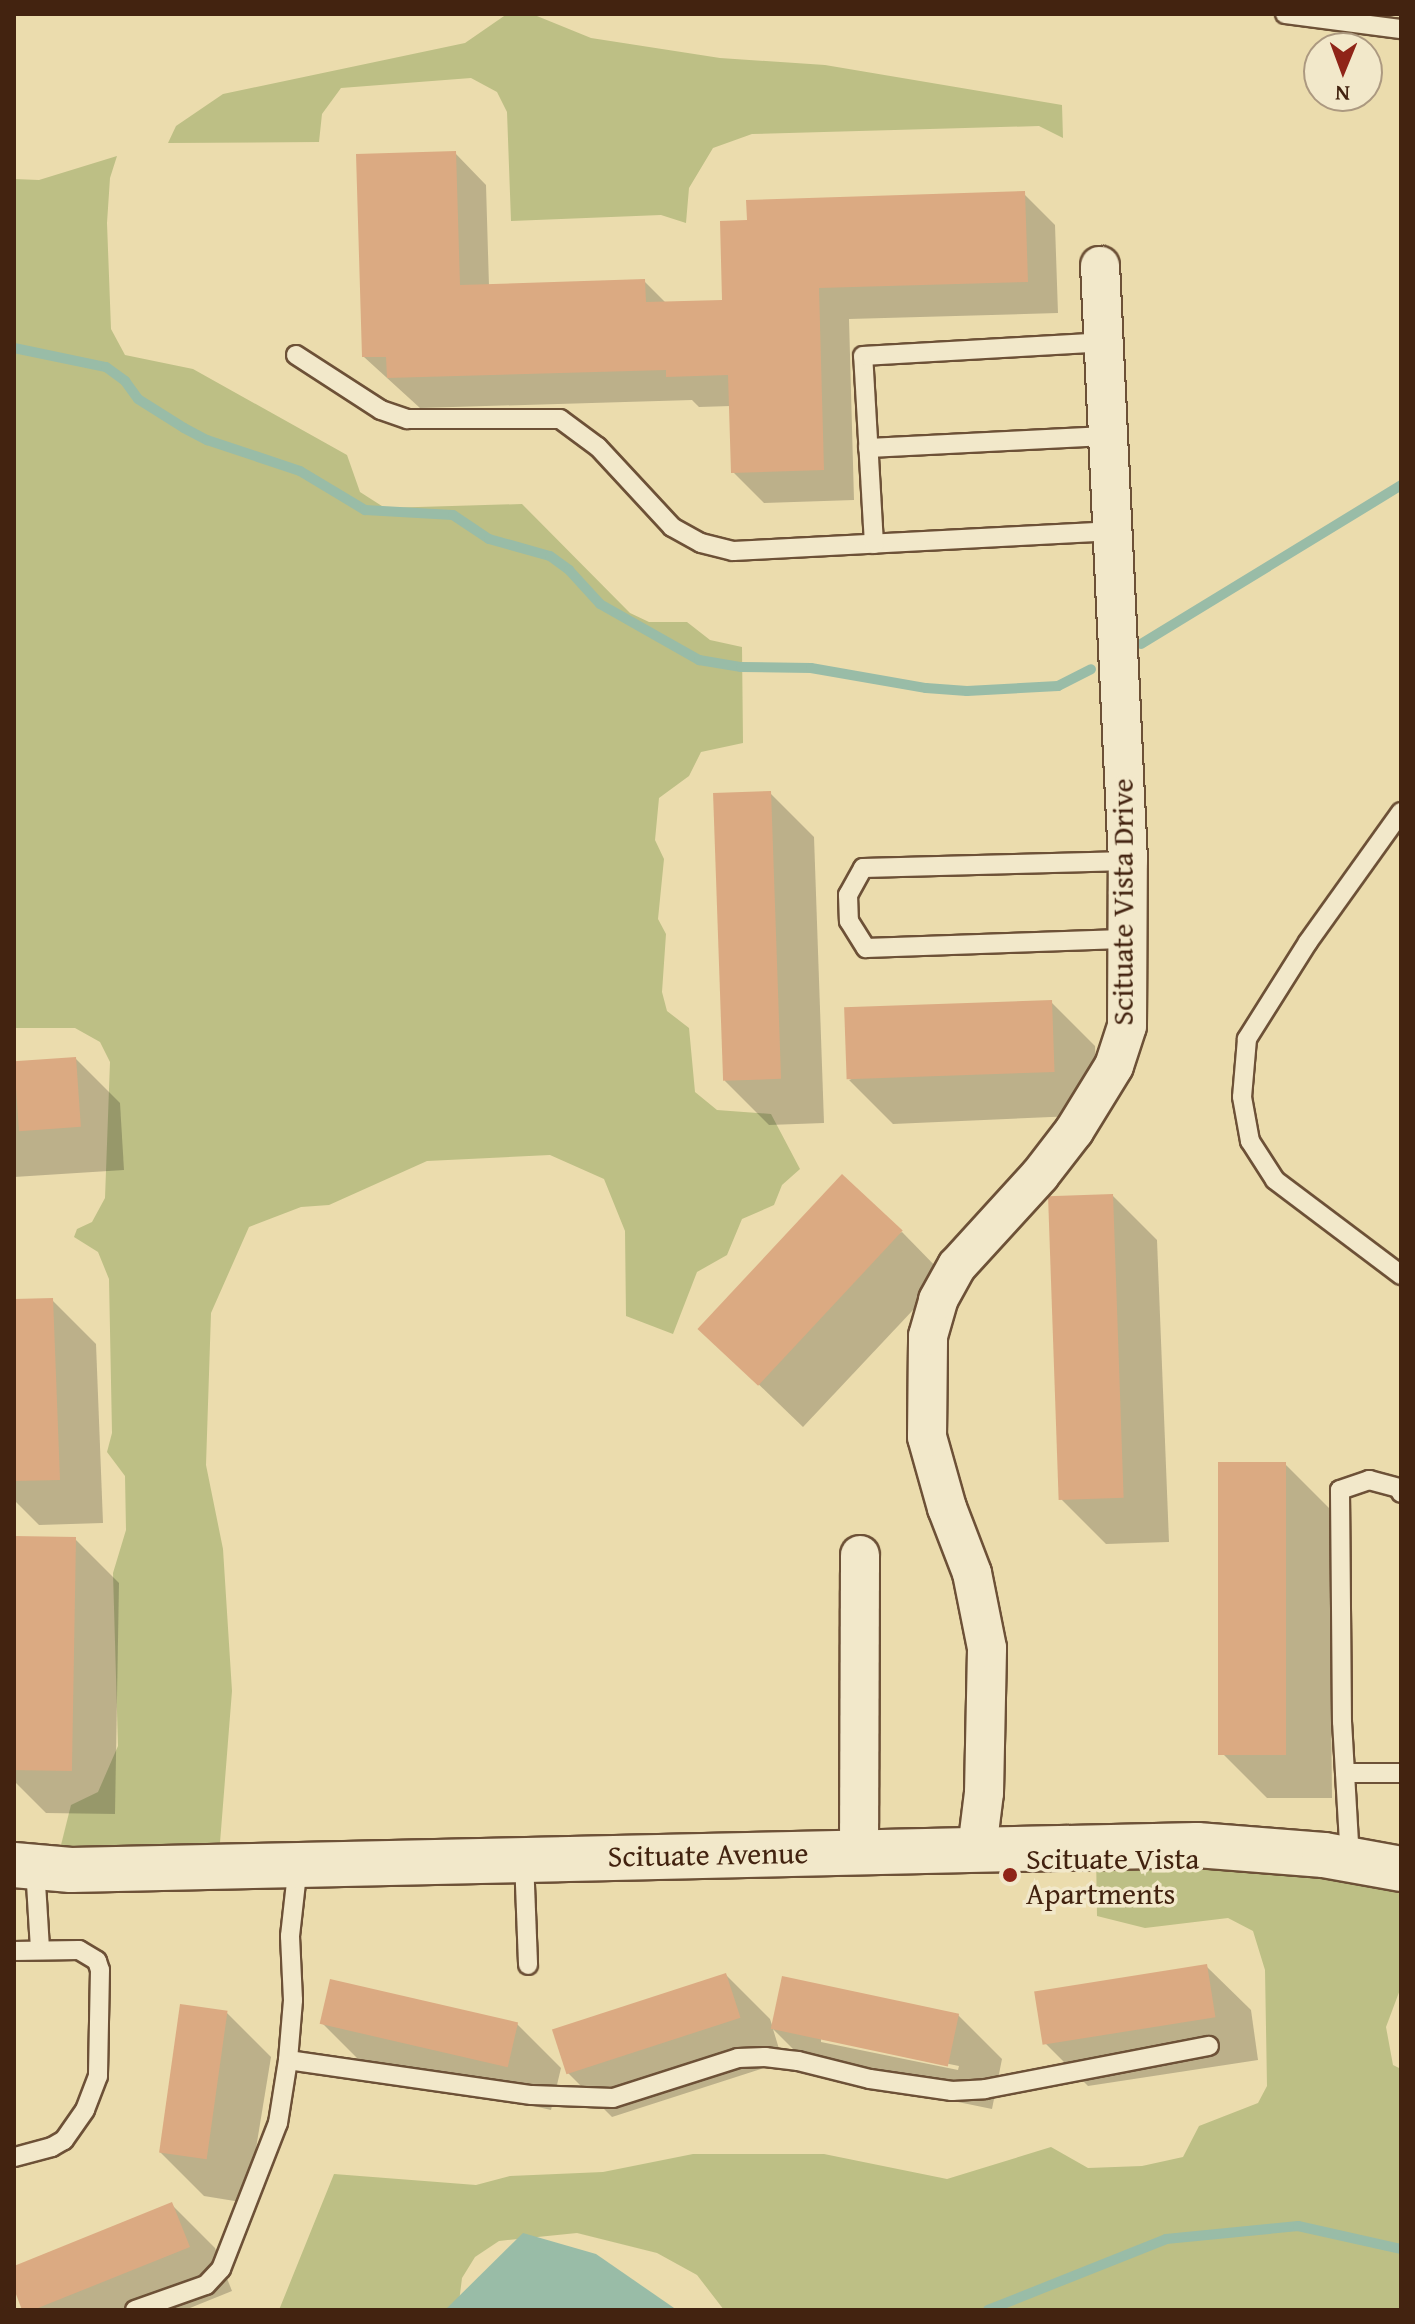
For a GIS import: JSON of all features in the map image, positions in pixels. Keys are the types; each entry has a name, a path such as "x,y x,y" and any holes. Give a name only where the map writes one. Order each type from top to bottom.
{"main road":[{"name":"Scituate Avenue","path":"25,1866 71,1870 1197,1845 1350,1860 1401,1869"}],"street":[{"name":"Scituate Vista Drive","path":"977,1849 984,1793 987,1648 972,1573 947,1508 927,1437 928,1336 938,1300 957,1266 1040,1175 1074,1131 1114,1066 1127,1026 1128,861 1110,531 1100,266"},
{"path":"859,1851 860,1555"}],"lane":[{"path":"1285,14 1401,29"},
{"path":"874,544 863,356 1103,342"},
{"path":"296,355 381,410 407,419 560,419 598,447 672,527 701,543 733,551 1110,531"},
{"path":"868,448 1107,436"},
{"path":"1401,812 1308,942 1247,1039 1242,1097 1250,1141 1275,1180 1401,1275"},
{"path":"1128,861 863,868 848,895 849,921 866,948 1129,939"},
{"path":"1350,1860 1345,1773 1340,1490 1369,1480 1399,1488 1401,1493"},
{"path":"1345,1773 1401,1773"},
{"path":"524,1859 528,1965"},
{"path":"135,2310 206,2285 221,2269 278,2123 293,2000 290,1936 298,1865"},
{"path":"25,1866 40,1949"},
{"path":"14,1951 79,1950 97,1961 100,1970 98,2076 85,2110 64,2140 52,2147 14,2157"},
{"path":"288,2060 532,2095 613,2098 738,2058 798,2061 870,2079 952,2091 985,2089 1209,2046"}],"green space":[{"path":"507,14 532,14 591,38 720,58 825,65 1062,105 1063,138 1039,126 752,134 713,148 689,188 686,223 661,215 511,221 507,112 497,92 471,78 341,88 322,114 319,142 168,143 176,126 223,94 465,43"},
{"path":"117,156 110,178 107,223 111,329 125,355 193,369 347,455 360,492 385,508 522,504 630,613 649,622 687,622 710,640 742,647 743,743 701,752 689,776 659,798 655,840 664,859 658,919 666,934 662,992 667,1011 689,1028 695,1092 717,1110 771,1114 800,1169 782,1185 774,1205 742,1219 727,1255 697,1272 673,1334 626,1316 625,1231 604,1179 550,1155 427,1161 329,1205 301,1207 249,1227 211,1313 206,1465 223,1549 232,1691 218,1868 56,1865 71,1805 98,1792 118,1746 113,1573 126,1530 125,1476 107,1452 112,1433 109,1279 98,1252 74,1237 77,1229 92,1222 105,1198 110,1062 100,1042 75,1028 14,1028 14,179 39,180"},
{"path":"1096,1851 1401,1874 1401,1987 1386,2027 1393,2065 1401,2069 1401,2310 724,2310 697,2275 657,2253 577,2233 499,2241 475,2257 462,2278 458,2310 279,2310 334,2174 476,2185 510,2176 603,2172 693,2154 824,2154 947,2179 1051,2147 1088,2168 1142,2166 1183,2157 1199,2126 1258,2103 1267,2086 1265,1970 1253,1931 1228,1918 1145,1928 1097,1916"}],"shaded area":[{"path":"523,2233 596,2254 677,2310 445,2310"}],"building":[{"path":"456,151 460,285 645,279 646,302 722,300 720,221 747,220 746,200 1025,191 1028,282 819,288 824,470 731,473 728,375 666,377 666,370 387,378 386,357 362,357 356,154"},
{"path":"771,791 781,1079 723,1081 713,793"},
{"path":"1052,1000 1055,1072 847,1079 844,1007"},
{"path":"76,1057 81,1127 19,1131 14,1061"},
{"path":"842,1174 903,1231 758,1386 697,1329"},
{"path":"1113,1194 1124,1498 1059,1500 1048,1196"},
{"path":"53,1298 60,1480 14,1481 14,1299"},
{"path":"1218,1462 1286,1462 1286,1755 1218,1755"},
{"path":"14,1536 76,1537 72,1771 14,1770"},
{"path":"1207,1964 1215,2017 1043,2045 1034,1991"},
{"path":"726,1973 741,2018 566,2074 552,2030"},
{"path":"782,1976 959,2014 948,2066 771,2029"},
{"path":"330,1979 518,2022 508,2067 320,2024"},
{"path":"180,2004 228,2011 207,2159 159,2153"},
{"path":"172,2202 190,2247 33,2310 22,2310 14,2289 14,2266"}],"waterway":[{"path":"14,348 106,367 125,381 138,399 184,428 207,440 300,471 365,510 453,515 489,539 550,556 569,570 600,604 699,660 741,667 811,668 926,688 967,691 1058,686 1091,669"},
{"path":"1141,644 1401,485"},
{"path":"988,2310 1166,2239 1298,2226 1401,2249"}],"place":[{"name":"Scituate Vista Apartments","path":"1010,1875"}]}
